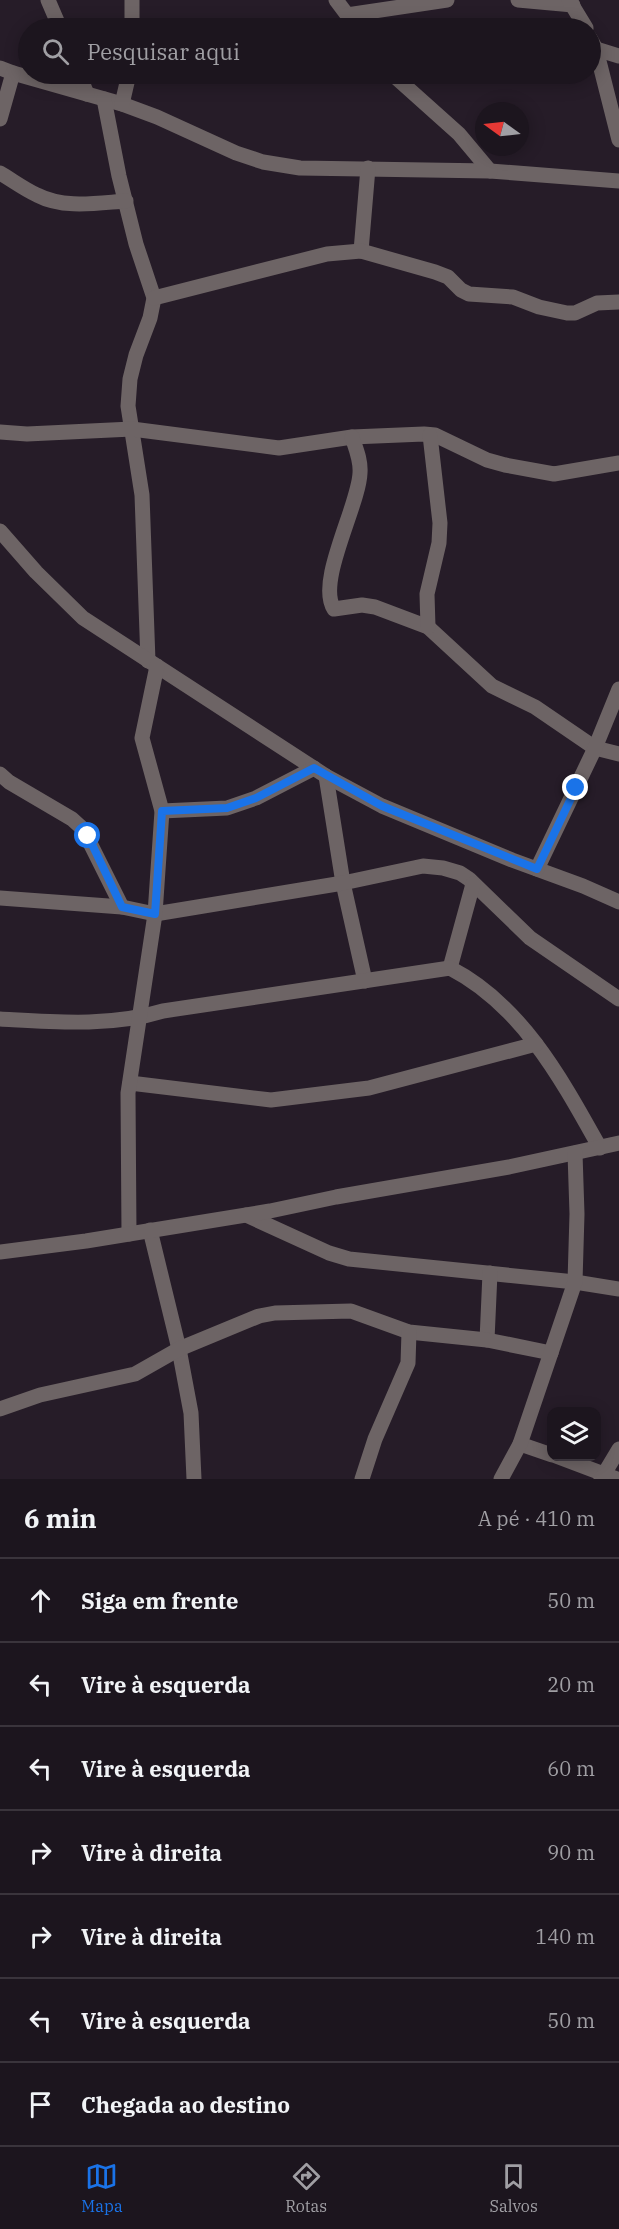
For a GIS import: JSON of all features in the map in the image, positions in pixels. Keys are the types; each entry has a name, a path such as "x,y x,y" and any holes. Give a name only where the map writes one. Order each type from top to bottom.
{"street":[{"path":"48,0 56,18"},
{"path":"132,0 132,18"},
{"path":"336,0 349,18"},
{"path":"347,15 447,0"},
{"path":"518,0 571,3 580,18"},
{"path":"601,47 619,56"},
{"path":"0,118 7,70"},
{"path":"601,73 619,140"},
{"path":"54,84 157,117 236,153 263,162 300,168 490,171 619,181"},
{"path":"83,84 87,94"},
{"path":"122,104 127,84"},
{"path":"403,84 459,134 490,171"},
{"path":"104,99 136,244 154,298 150,318 130,379 128,406 142,495 152,663 142,738 162,811 155,914 130,1083 129,1234"},
{"path":"361,251 368,168"},
{"path":"0,173 38,196 51,200 71,204 126,201"},
{"path":"154,298 327,254 361,251 448,277 461,290 470,294 513,297 539,308 575,313 597,303 619,302"},
{"path":"0,432 27,434 132,429 269,447 352,437 430,435 487,460 554,474 619,463"},
{"path":"428,627 427,594 440,543 440,523 430,435"},
{"path":"352,437 360,461 359,482 332,568 331,605 337,609 362,605 375,607 428,627 492,686 535,707 595,747 619,754"},
{"path":"0,531 43,579 83,618 320,772 382,806 619,902"},
{"path":"537,869 595,747 619,689"},
{"path":"162,811 227,808 320,772"},
{"path":"320,772 365,981"},
{"path":"0,774 9,782 72,819 83,829 122,907"},
{"path":"0,898 122,907 155,914 343,883 423,866 443,868 460,873 530,938 619,999"},
{"path":"450,968 473,884"},
{"path":"0,1019 74,1023 138,1019 163,1011 450,968 504,1007 536,1044 569,1093 600,1148"},
{"path":"130,1083 270,1100 369,1088 536,1044"},
{"path":"0,1252 246,1215 509,1167 619,1143"},
{"path":"501,1479 520,1444 574,1282 577,1214 574,1153"},
{"path":"246,1215 329,1253 349,1259 574,1282 619,1289"},
{"path":"150,1230 191,1413 194,1479"},
{"path":"487,1340 490,1273"},
{"path":"0,1409 40,1395 135,1374 178,1349 259,1316 275,1313 351,1311 409,1332 487,1340 551,1353"},
{"path":"362,1479 375,1439 408,1363 409,1332"},
{"path":"520,1444 547,1453"},
{"path":"568,1461 607,1477 619,1449"}],"route":[{"path":"88,836 122,907 155,914 162,811 227,808 256,798 314,768 382,806 512,861 537,869 576,788"}]}
